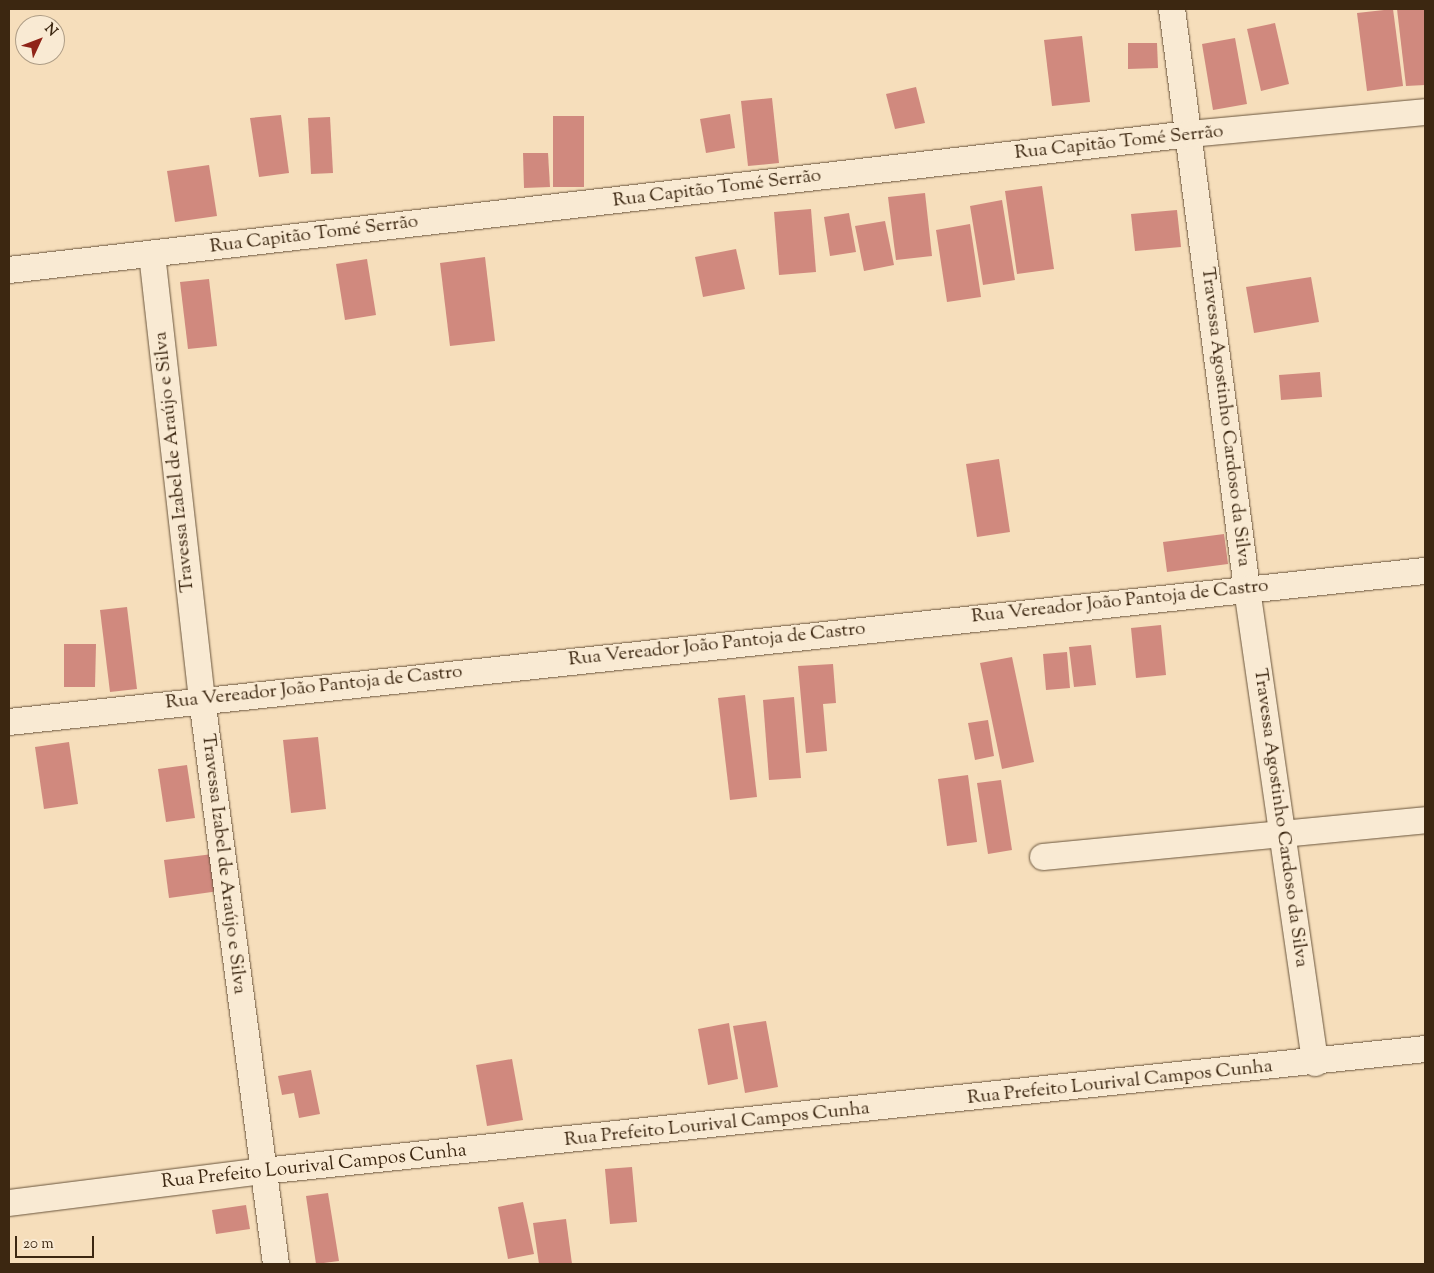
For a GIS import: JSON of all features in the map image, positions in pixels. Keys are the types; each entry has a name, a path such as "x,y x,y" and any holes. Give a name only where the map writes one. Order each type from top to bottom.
{"street":[{"name":"Travessa Agostinho Cardoso da Silva","path":"1172,9 1247,588 1315,1063"},
{"name":"Rua Capitão Tomé Serrão","path":"9,270 1189,134 1425,112"},
{"name":"Travessa Izabel de Araújo e Silva","path":"152,254 202,700 276,1264"},
{"name":"Rua Vereador João Pantoja de Castro","path":"9,722 1247,588 1425,571"},
{"path":"1043,857 1283,832 1425,820"},
{"name":"Rua Prefeito Lourival Campos Cunha","path":"9,1203 263,1172 1315,1063 1425,1049"}],"building":[{"path":"1393,9 1403,86 1367,91 1357,13"},
{"path":"1397,9 1425,9 1425,85 1406,86"},
{"path":"1275,23 1289,84 1261,91 1247,29"},
{"path":"1082,36 1090,102 1052,106 1044,40"},
{"path":"1235,38 1247,104 1213,110 1202,44"},
{"path":"1128,43 1157,43 1158,68 1128,69"},
{"path":"916,87 925,123 895,129 886,94"},
{"path":"772,98 779,163 748,166 741,101"},
{"path":"730,114 735,148 706,153 700,119"},
{"path":"281,115 289,173 259,177 250,118"},
{"path":"553,116 584,116 584,187 553,187"},
{"path":"330,117 333,173 311,174 308,118"},
{"path":"523,153 548,153 550,187 524,188"},
{"path":"209,165 217,216 175,222 167,171"},
{"path":"1042,186 1054,269 1017,274 1005,191"},
{"path":"925,193 932,256 896,260 888,197"},
{"path":"1002,200 1015,280 983,285 970,206"},
{"path":"811,209 816,272 779,275 774,212"},
{"path":"1177,210 1181,247 1135,251 1131,214"},
{"path":"849,213 856,252 830,256 824,217"},
{"path":"885,221 894,265 864,271 855,226"},
{"path":"970,224 981,297 947,302 936,230"},
{"path":"736,249 745,289 703,297 695,257"},
{"path":"485,257 495,341 450,346 440,263"},
{"path":"367,259 376,315 345,320 336,264"},
{"path":"1311,277 1319,322 1254,333 1246,287"},
{"path":"209,279 217,346 188,349 180,282"},
{"path":"1320,372 1322,397 1281,400 1279,375"},
{"path":"999,459 1010,532 977,537 966,464"},
{"path":"1224,534 1228,564 1167,572 1163,542"},
{"path":"127,607 137,689 110,692 100,610"},
{"path":"1161,625 1166,675 1136,678 1131,628"},
{"path":"64,644 96,644 95,687 64,687"},
{"path":"1091,645 1096,685 1074,687 1069,647"},
{"path":"1067,652 1070,688 1046,690 1043,654"},
{"path":"1012,657 1034,762 1002,769 980,663"},
{"path":"833,664 836,703 823,704 827,751 806,753 798,666"},
{"path":"745,695 757,797 730,800 718,698"},
{"path":"794,697 801,778 769,780 763,700"},
{"path":"988,720 994,756 975,760 968,723"},
{"path":"318,737 326,809 291,813 283,740"},
{"path":"69,742 78,804 44,809 35,747"},
{"path":"187,765 195,818 166,822 158,769"},
{"path":"968,775 977,842 947,846 938,779"},
{"path":"1001,780 1012,850 988,854 977,783"},
{"path":"213,854 219,891 169,898 164,860"},
{"path":"766,1021 778,1087 745,1093 733,1026"},
{"path":"729,1023 738,1079 708,1085 698,1029"},
{"path":"512,1059 523,1120 487,1126 476,1065"},
{"path":"311,1070 320,1114 299,1118 294,1093 282,1095 278,1076"},
{"path":"632,1167 637,1222 610,1224 605,1169"},
{"path":"328,1193 339,1261 316,1264 306,1196"},
{"path":"523,1202 534,1254 508,1259 498,1207"},
{"path":"246,1205 250,1229 216,1234 212,1210"},
{"path":"566,1219 572,1264 539,1264 533,1223"}]}
